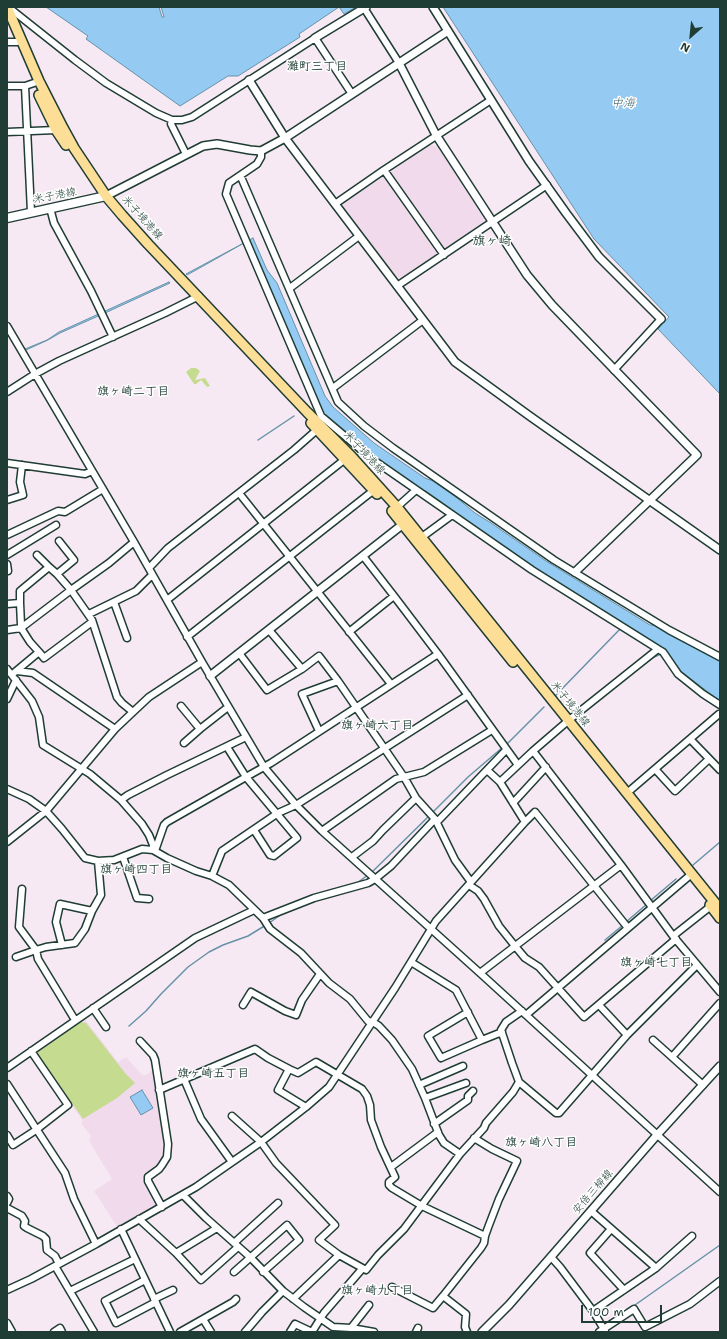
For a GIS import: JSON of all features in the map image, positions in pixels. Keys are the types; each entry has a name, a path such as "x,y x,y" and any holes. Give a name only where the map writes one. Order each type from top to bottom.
{"main road":[{"name":"米子境港線","path":"7,11 12,42 30,84 56,130 104,196 196,298 397,507 405,523 422,537 720,918"},
{"name":"米子境港線","path":"7,11 39,81 63,128 104,196"},
{"name":"米子港線","path":"7,218 104,196"},
{"name":"米子境港線","path":"319,427 344,460 405,523 566,722 627,793 720,909"}],"street":[{"path":"7,11 12,10 106,84 156,113 172,120 182,120 192,117 365,7 399,63 436,135 536,288 697,455 575,572"},
{"path":"433,7 529,161 566,213 599,257 661,319 614,370"},
{"path":"104,196 203,146 217,144 250,150 261,150 285,138 448,31"},
{"path":"315,38 352,94"},
{"path":"249,80 285,138 455,362 720,550"},
{"path":"7,86 30,84 27,131 31,212"},
{"path":"335,204 436,135 491,100"},
{"path":"172,120 171,124 186,154"},
{"path":"7,132 56,130"},
{"path":"261,150 261,157 257,164 229,183 226,194 322,416 360,450 544,579 663,652 678,674 703,694 720,705"},
{"path":"384,170 444,254"},
{"path":"240,176 290,288 338,402 364,426 393,448 554,560 669,630 720,657"},
{"path":"397,286 547,185"},
{"path":"50,208 54,223 102,313 113,337"},
{"path":"290,288 359,236"},
{"path":"7,392 34,374 59,361 196,298"},
{"path":"333,388 423,320"},
{"path":"7,326 264,767 296,805 322,831 720,1192"},
{"path":"148,568 168,548 294,450 319,427"},
{"path":"167,600 344,460"},
{"path":"7,463 85,474 92,471"},
{"path":"7,500 22,495 20,482 22,465"},
{"path":"7,535 58,511 65,512 103,489"},
{"path":"187,637 374,490"},
{"path":"397,507 416,490"},
{"path":"240,493 289,557 391,684"},
{"path":"422,537 452,515"},
{"path":"210,676 405,523"},
{"path":"7,555 56,524"},
{"path":"57,574 74,560 59,541"},
{"path":"7,630 22,627 109,563 134,542"},
{"path":"37,555 57,574 89,614 117,697 132,712"},
{"path":"363,556 438,654 518,765"},
{"path":"7,564 7,571"},
{"path":"49,567 20,591 21,625 30,642 44,658 92,622"},
{"path":"89,614 136,591 152,575"},
{"path":"349,632 394,596"},
{"path":"114,602 127,638"},
{"path":"7,604 20,603"},
{"path":"269,630 302,669"},
{"path":"500,782 566,722 658,649"},
{"path":"7,699 15,675 39,652"},
{"path":"239,653 267,690 302,669 319,656 404,777 416,798 436,820 455,860 470,883 484,898 500,926 525,958 539,967 584,1017 710,906"},
{"path":"153,850 156,848 164,825 167,822 264,767 438,654"},
{"path":"7,842 46,811 132,712 149,697 202,662"},
{"path":"7,669 15,675 32,700 41,728 43,744 82,769 121,800 142,824 149,835 153,845 153,850"},
{"path":"15,675 34,673 115,730"},
{"path":"319,731 302,694 338,681"},
{"path":"212,876 222,851 278,813 296,805 468,695"},
{"path":"181,706 200,729"},
{"path":"184,743 228,707"},
{"path":"627,793 719,714"},
{"path":"322,831 396,779 424,772 492,730"},
{"path":"121,800 246,737"},
{"path":"690,740 720,770"},
{"path":"227,747 246,777 278,813 297,838 274,856 270,855 254,830"},
{"path":"263,918 314,898 368,883 375,879 391,866 506,750"},
{"path":"533,751 621,864 675,937 720,992"},
{"path":"655,769 675,791 709,759"},
{"path":"514,803 546,767"},
{"path":"487,770 500,782 525,822"},
{"path":"7,789 29,799 46,811 62,828 84,858 98,861 114,860 142,849 153,850 167,858 196,871 212,876 229,885 263,918 270,929 301,952 329,983 350,999 368,1021 379,1026 392,1040 405,1057 425,1098 434,1124 444,1143 460,1154"},
{"path":"352,857 373,841 416,798"},
{"path":"7,1290 96,1244 183,1195 261,1142 329,1088 436,921 535,812 628,928"},
{"path":"123,857 136,898 150,899"},
{"path":"16,957 46,947 75,943 85,929 92,911 101,895 98,861"},
{"path":"480,973 621,864"},
{"path":"688,877 558,988 524,1013 506,1022 503,1026 502,1032 519,1082 556,1113 559,1113 627,1035 697,965"},
{"path":"22,889 19,927 36,950 38,959 75,1020"},
{"path":"62,945 56,922 60,904 92,911"},
{"path":"7,1068 195,938 254,910"},
{"path":"411,962 456,990 482,1040"},
{"path":"242,1005 251,992 285,1011 296,1015 302,1000 320,974"},
{"path":"672,1057 720,1003"},
{"path":"599,1005 627,1035"},
{"path":"93,1008 106,1027"},
{"path":"468,1012 428,1036 441,1058 502,1032"},
{"path":"653,1040 703,1085"},
{"path":"140,1041 153,1055 155,1060 168,1151 167,1157 159,1169 148,1177 148,1181 162,1207"},
{"path":"159,1090 255,1049 268,1058 298,1073 316,1062 337,1076 362,1089 367,1096 370,1105 371,1120 380,1147 391,1166 395,1177 389,1182 392,1188 422,1206 486,1236"},
{"path":"7,1149 36,1130 68,1105 31,1051"},
{"path":"419,1086 463,1066"},
{"name":"安倍三柳線","path":"482,1332 509,1305 657,1135 720,1066"},
{"path":"289,1069 278,1090 306,1107"},
{"path":"184,1079 200,1119 232,1162"},
{"path":"232,1116 261,1142 276,1163 335,1225 320,1240 362,1269 366,1270 378,1255 404,1229 460,1154 514,1092 519,1082"},
{"path":"425,1098 466,1083"},
{"path":"7,1084 65,1173 74,1199 96,1244"},
{"path":"434,1124 468,1100 468,1096 474,1091"},
{"path":"391,1166 438,1132"},
{"path":"7,1136 13,1145"},
{"path":"392,1287 432,1308 484,1243 499,1199 517,1161 492,1149 474,1138"},
{"path":"183,1195 293,1299 333,1327 374,1332"},
{"path":"7,1196 9,1199 7,1203"},
{"path":"139,1219 176,1253 201,1280 278,1203"},
{"path":"7,1208 22,1216 25,1221 24,1226 46,1239 47,1250 55,1256 57,1265 70,1291 94,1332"},
{"path":"591,1211 656,1268"},
{"path":"234,1272 287,1225 299,1240 264,1272"},
{"path":"176,1253 217,1228"},
{"path":"121,1229 170,1332"},
{"path":"611,1229 590,1253 624,1290"},
{"path":"593,1311 656,1268 692,1236"},
{"path":"293,1299 339,1254"},
{"path":"551,1257 593,1311 603,1331 634,1309 645,1328 690,1304 720,1281"},
{"path":"70,1291 135,1259"},
{"path":"290,1332 295,1324 312,1332 324,1313 362,1269"},
{"path":"145,1280 105,1301 116,1323 173,1290"},
{"path":"245,1332 283,1291"},
{"path":"443,1296 466,1314 465,1327 467,1332"},
{"path":"180,1332 236,1299"},
{"path":"348,1329 370,1305"},
{"path":"203,1319 211,1332"},
{"path":"7,1323 12,1332"},
{"path":"54,1332 60,1328 62,1332"}],"shaded area":[{"path":"430,145 437,146 484,219 482,225 446,249 442,247 391,174 392,170"},
{"path":"382,176 387,177 438,250 437,254 402,278 395,277 342,207 344,201"},
{"path":"84,1018 118,1062 126,1057 142,1075 146,1075 153,1069 166,1143 164,1156 157,1167 142,1179 155,1205 154,1207 118,1228 94,1191 112,1179 89,1141 91,1136 81,1123 83,1121 35,1054 36,1051"}],"green space":[{"path":"191,368 196,368 200,371 195,380 205,378 210,386 207,387 201,380 194,384 186,372"},
{"path":"81,1022 86,1023 125,1073 135,1083 117,1098 83,1119 38,1054 38,1052"}],"water":[{"path":"46,7 159,7 162,17 164,17 161,7 339,7 299,34 300,37 238,76 228,76 180,106 86,39 88,36"},
{"path":"339,7 356,7 344,14"},
{"name":"中海","path":"443,7 720,7 720,394 658,329 669,317 594,239"},
{"path":"253,238 267,270 277,283 325,396 333,407 374,443 425,478 433,481 475,513 546,561 650,625 659,626 720,660 720,701 683,673 681,675 681,671 667,652 664,651 666,650 548,578 454,513 450,508 426,491 421,490 365,451 324,415 295,349 244,243 187,275 186,274"},
{"path":"169,282 170,283 60,333 48,340 26,350 25,349 47,340 59,332"},
{"path":"142,1090 153,1108 141,1115 130,1097"}],"waterway":[{"path":"258,440 294,416"},
{"path":"357,456 360,453"},
{"path":"556,695 621,628"},
{"path":"635,671 654,657 661,654"},
{"path":"506,745 544,707"},
{"path":"433,812 468,777 503,747"},
{"path":"371,873 430,815"},
{"path":"693,865 720,842"},
{"path":"357,883 368,875"},
{"path":"650,901 676,879"},
{"path":"626,922 647,904"},
{"path":"269,923 282,914"},
{"path":"129,1026 146,1011 188,967 209,952 248,936 266,925"},
{"path":"605,940 623,925"},
{"path":"635,1305 720,1245"}],"district":[{"name":"灘町三丁目","path":"317,67"},
{"name":"旗ヶ崎","path":"492,242"},
{"name":"旗ヶ崎二丁目","path":"133,392"},
{"name":"旗ヶ崎六丁目","path":"377,726"},
{"name":"旗ヶ崎四丁目","path":"136,870"},
{"name":"旗ヶ崎七丁目","path":"656,963"},
{"name":"旗ヶ崎五丁目","path":"213,1074"},
{"name":"旗ヶ崎八丁目","path":"541,1143"},
{"name":"旗ヶ崎九丁目","path":"377,1291"}]}
